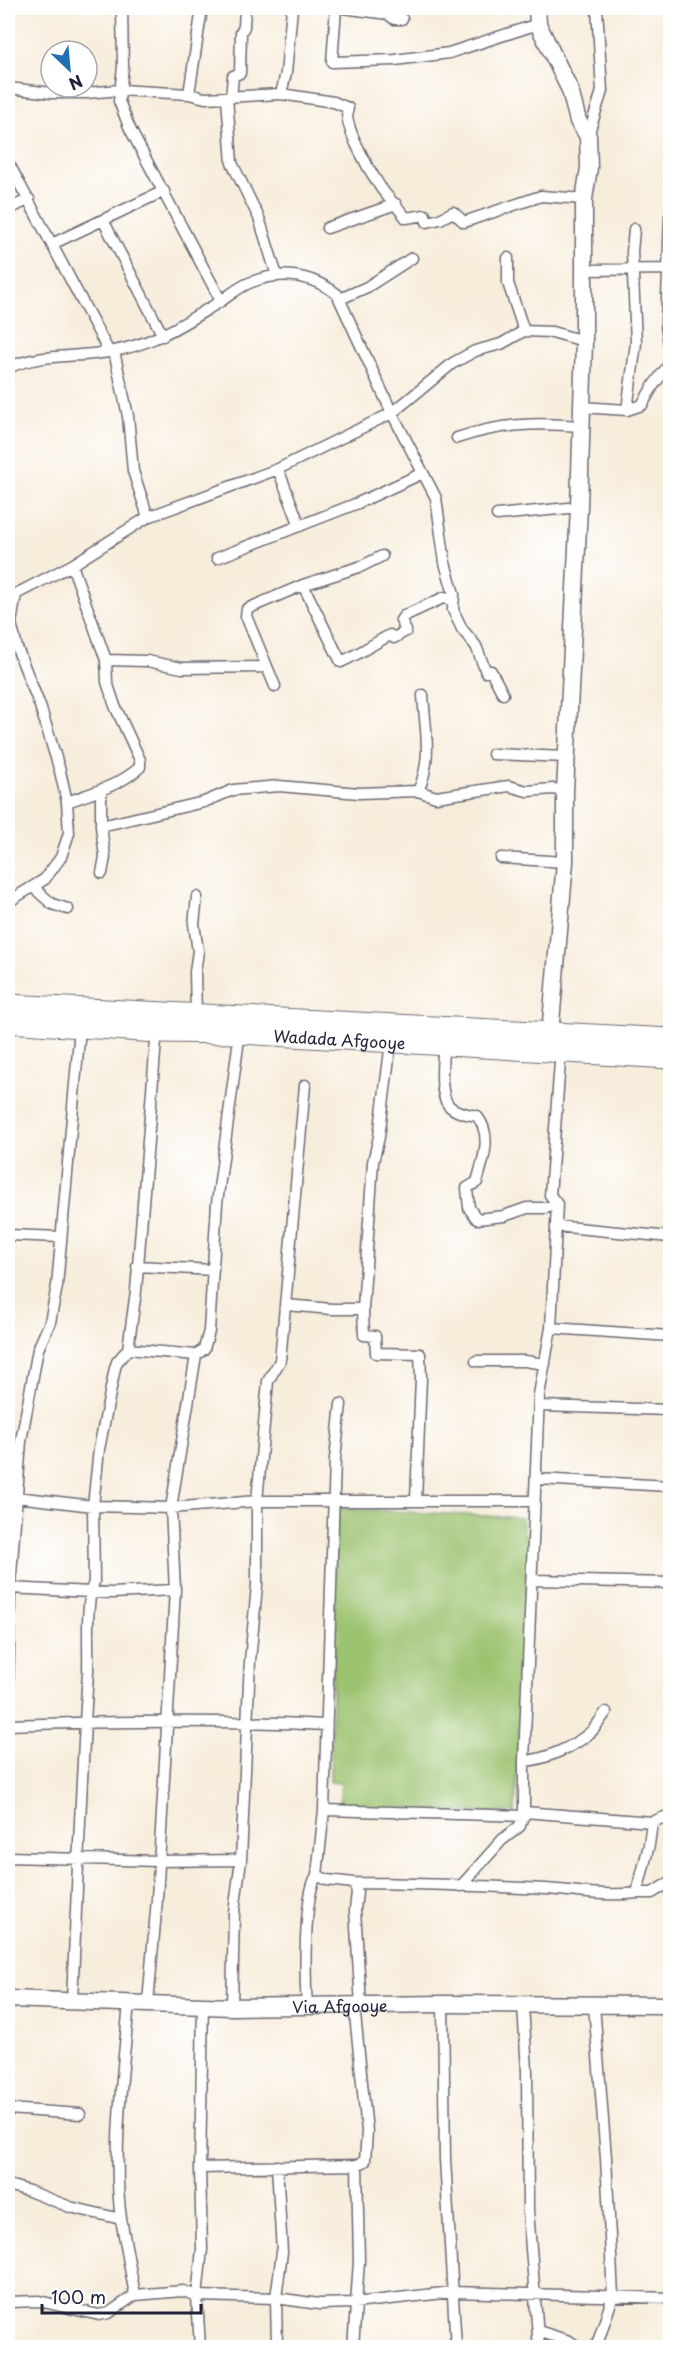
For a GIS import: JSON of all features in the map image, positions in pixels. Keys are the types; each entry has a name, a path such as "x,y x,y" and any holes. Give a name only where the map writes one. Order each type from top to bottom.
{"highway":[{"name":"Wadada Afgooye","path":"8,1005 157,1022 558,1043 670,1058"},
{"name":"Wadada Afgooye","path":"8,1022 80,1028 157,1022 196,1015 238,1025 391,1042 444,1045 670,1039"}],"street":[{"path":"122,8 123,67 119,101 221,301"},
{"path":"189,94 202,8"},
{"path":"245,8 244,27 241,32 240,73 233,76 229,98 232,163 259,218 277,276"},
{"path":"281,94 286,73 292,8"},
{"path":"336,8 332,62 336,63 395,60 449,53 538,16 570,90 578,121 588,136"},
{"path":"343,8 388,14 394,19 402,19"},
{"path":"460,1886 502,1840 520,1826 524,1814 524,1761 539,1395 550,1328 557,1204 550,1195 560,1062 558,1043 565,862 566,757 579,507 584,341 585,199 589,168 588,136 602,91 597,8"},
{"path":"8,88 52,93 120,90 189,94 205,98 281,94 334,102 348,108 346,113 353,138 380,187 406,218 425,215 427,222 440,219 453,212 464,222 541,196 585,199"},
{"path":"8,162 111,351 128,416 133,471 148,517"},
{"path":"52,244 164,191"},
{"path":"8,210 29,200"},
{"path":"327,228 396,204"},
{"path":"670,216 670,269 666,326 670,351"},
{"path":"103,220 163,336"},
{"path":"627,410 636,343 633,229"},
{"path":"339,299 367,287 412,258"},
{"path":"508,258 508,283 524,331"},
{"path":"585,270 670,269"},
{"path":"8,368 36,359 111,351 163,336 249,284 277,276 305,276 323,284 337,294 392,413 436,498 438,524 453,594 453,610 462,629 476,646 486,672 491,671 503,694"},
{"path":"8,902 45,879 61,857 69,833 68,802 40,706 12,650 12,590 72,565 148,517 278,469 392,413 453,363 475,351 501,344 524,331 552,332 584,341"},
{"path":"581,407 627,410 642,405 670,363"},
{"path":"457,438 504,425 541,422 580,426"},
{"path":"278,469 300,526"},
{"path":"217,558 300,526 423,473"},
{"path":"497,515 579,507"},
{"path":"275,686 246,616 247,609 303,585 362,566 382,556"},
{"path":"68,802 101,790 134,773 140,767 140,760 115,706 107,682 106,660 72,565"},
{"path":"303,585 341,662 363,652 370,645 390,635 394,638 406,631 401,620 404,616 445,597 453,602"},
{"path":"106,660 147,661 182,668 267,667"},
{"path":"418,791 423,779 428,744 423,695"},
{"path":"494,754 566,757"},
{"path":"101,826 204,802 233,790 279,786 359,793 418,791 436,797 509,786 527,790 565,791"},
{"path":"101,790 101,826 105,856 102,873"},
{"path":"501,858 565,862"},
{"path":"33,887 52,904 68,909"},
{"path":"196,1015 195,972 198,951 194,924 197,897"},
{"path":"72,2001 90,1642 90,1592 94,1582 93,1506 99,1449 115,1368 128,1349 136,1291 157,1022"},
{"path":"128,1349 196,1355 204,1349 209,1331 218,1203 238,1025"},
{"path":"8,1700 12,1496 38,1349 54,1306 80,1028"},
{"path":"391,1042 379,1137 373,1162 363,1309 364,1335 375,1336 376,1353 420,1354 416,1500"},
{"path":"444,1045 442,1096 450,1107 460,1113 477,1116 484,1125 486,1149 477,1182 467,1188 469,1208 477,1219 504,1216 527,1208 545,1208 557,1204"},
{"path":"232,2007 234,1912 241,1860 247,1722 257,1585 257,1501 268,1381 280,1361 305,1085"},
{"path":"556,1226 670,1237"},
{"path":"8,1235 61,1237"},
{"path":"137,1266 213,1270"},
{"path":"286,1305 363,1309"},
{"path":"550,1328 670,1336"},
{"path":"148,2003 168,1723 174,1590 171,1508 196,1355"},
{"path":"476,1361 525,1361 545,1364"},
{"path":"307,2007 309,1905 311,1886 317,1875 324,1810 333,1500 341,1404"},
{"path":"540,1406 670,1410"},
{"path":"537,1479 670,1486"},
{"path":"12,1496 93,1506 171,1508 257,1501 534,1501"},
{"path":"533,1580 670,1583"},
{"path":"9,1589 90,1592 174,1590"},
{"path":"524,1761 546,1758 577,1741 592,1731 606,1712"},
{"path":"8,1725 85,1722 247,1722 326,1725"},
{"path":"324,1810 524,1814 652,1822 670,1815"},
{"path":"637,1893 649,1845 652,1822"},
{"path":"8,1857 158,1861 241,1860"},
{"path":"317,1875 327,1880 354,1883 550,1889 604,1895 652,1893 670,1882"},
{"path":"200,2168 357,2165 365,2161 367,2131 357,2005 355,1910 357,1892 354,1883"},
{"name":"Via Afgooye","path":"8,2000 232,2007 443,2004 670,2005"},
{"path":"129,2003 118,2189 135,2295"},
{"path":"443,2004 445,2158 456,2348"},
{"path":"200,2348 197,2296 202,2249 200,2168 203,2005"},
{"path":"523,2005 527,2071 528,2211 540,2348"},
{"path":"594,2005 606,2158 612,2296 596,2348"},
{"path":"8,2109 80,2114"},
{"path":"353,2348 354,2303 359,2261 357,2165"},
{"path":"277,2166 282,2252 276,2298 277,2348"},
{"path":"8,2186 30,2191 70,2207 121,2219"},
{"path":"8,2302 39,2301 99,2315 109,2313 135,2295 183,2291 197,2296 276,2298 319,2304 354,2303 452,2292 670,2298"},
{"path":"538,2331 569,2341 580,2348"}],"green space":[{"path":"336,1508 522,1518 524,1532 529,1540 515,1813 339,1809 341,1783 330,1782"}]}
